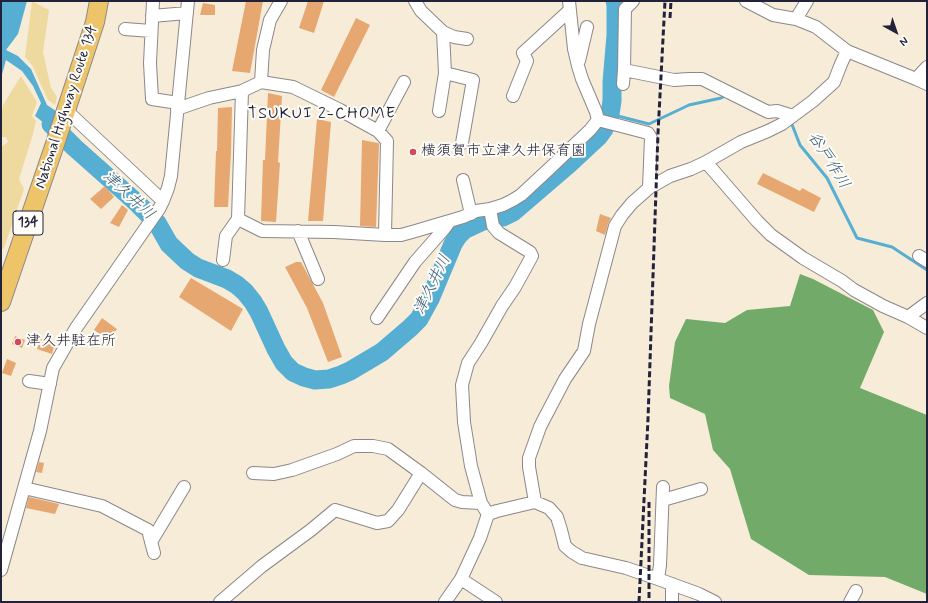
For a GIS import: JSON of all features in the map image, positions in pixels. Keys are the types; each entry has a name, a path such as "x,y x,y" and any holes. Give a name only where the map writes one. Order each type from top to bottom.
{"highway":[{"name":"National Highway Route 134","path":"1,302 95,22 99,1"}],"street":[{"path":"152,1 150,63 152,99 177,106 242,91 261,82 293,87 378,131 387,141 385,235"},
{"path":"1,570 40,431 53,368 76,328 161,205 168,188 171,176 188,1"},
{"path":"261,82 263,50 270,20 281,1"},
{"path":"416,1 421,11 443,32 467,39"},
{"path":"623,84 625,9 633,1"},
{"path":"746,1 773,15 796,19 816,27 847,51 927,84"},
{"path":"796,19 807,1"},
{"path":"570,5 574,49 578,66 596,112 604,121 648,133 651,138 649,188"},
{"path":"513,96 526,61 523,53 570,5"},
{"path":"152,16 187,13"},
{"path":"578,66 587,27"},
{"path":"125,29 151,31"},
{"path":"439,111 445,73 443,32"},
{"path":"535,502 529,458 544,419 565,379 584,351 615,226 622,215 632,203 649,188 670,176 691,169 741,142 782,124 814,101 834,82 847,51"},
{"path":"916,79 927,67"},
{"path":"624,70 674,80 702,79 768,112 777,110 793,116"},
{"path":"445,73 473,80 462,143"},
{"path":"378,131 404,82"},
{"path":"223,260 226,236 238,219 242,91"},
{"path":"66,110 161,205"},
{"path":"238,219 262,231 401,235 450,221 476,211 490,211 513,200 521,195 590,130 604,121"},
{"path":"706,162 771,235 803,258 842,281 854,290 927,328"},
{"path":"463,180 471,214"},
{"path":"488,514 481,503 471,466 464,422 462,385 468,363 515,287 532,256 530,252 499,233 493,226 490,211"},
{"path":"377,318 415,262 450,221"},
{"path":"298,231 318,278"},
{"path":"908,317 927,303"},
{"path":"29,381 50,384"},
{"path":"253,473 274,474 292,470 354,446 373,446 388,449 455,500 481,503"},
{"path":"220,602 257,570 312,530 335,510 377,523 388,521 398,510 421,473"},
{"path":"658,579 660,565 663,486"},
{"path":"24,488 102,506 148,530 153,548 184,487"},
{"path":"663,500 701,489"},
{"path":"488,514 535,502 548,508 557,517 565,546 582,558 626,568 699,594 715,602"},
{"path":"445,602 461,580 480,538 488,514"},
{"path":"461,580 496,602"},
{"path":"672,584 672,602"},
{"path":"850,602 856,591"}],"green space":[{"path":"800,274 813,279 873,310 884,332 860,388 927,415 927,594 885,577 809,575 751,539 730,469 713,450 705,414 670,398 669,386 675,342 686,319 725,323 747,310 790,306"}],"sand":[{"path":"32,1 49,10 43,52 51,88 57,97 55,105 48,100 32,65 25,57"},
{"path":"21,76 37,102 32,116 36,121 19,179 24,189 4,248 1,250 1,147 8,142 6,137 1,137 1,116 3,105"}],"water":[{"path":"1,1 27,1 18,34 6,50 18,56 31,69 47,105 56,111 49,127 35,116 41,103 33,86 22,71 6,60 1,78"}],"building":[{"path":"246,1 263,1 250,73 232,71"},
{"path":"308,1 324,1 314,33 299,28"},
{"path":"203,3 215,5 215,15 200,15"},
{"path":"356,18 370,25 334,97 321,90"},
{"path":"268,93 282,96 276,222 261,221 263,160 265,160"},
{"path":"232,107 228,207 214,207 218,108"},
{"path":"317,119 331,122 323,221 308,221"},
{"path":"362,140 379,144 376,227 360,226"},
{"path":"763,173 800,191 802,188 821,198 814,212 757,184"},
{"path":"105,186 114,197 101,209 90,199"},
{"path":"122,205 128,210 119,227 110,223"},
{"path":"600,214 611,218 605,235 596,231"},
{"path":"296,262 301,262 323,303 342,357 328,362 307,308 285,267"},
{"path":"191,278 243,309 231,331 179,297"},
{"path":"102,318 117,329 109,340 94,330"},
{"name":"津久井駐在所","path":"15,336 25,340 22,348 12,344"},
{"path":"41,338 55,343 52,354 37,349"},
{"path":"7,359 16,363 11,376 2,373"},
{"path":"39,462 44,463 42,473 36,472"},
{"path":"29,497 59,504 55,514 26,508"}],"waterway":[{"name":"津久井川","path":"51,124 157,223 169,244 187,261 198,268 227,279 245,292 259,312 284,363 293,372 315,380 329,379 350,371 382,352 419,319 430,299 453,244 464,230 483,221 503,217 513,212 599,136 604,129 610,114 612,101 616,35 615,1"},
{"name":"谷戸作川","path":"610,114 649,124 689,105 721,98 727,95"},
{"name":"谷戸作川","path":"791,122 800,145 827,178 857,238 892,247 927,270"}],"railway":[{"path":"639,602 648,419 658,133 665,1"},
{"path":"670,18 671,1"},
{"path":"649,502 649,602"}],"place":[{"name":"横須賀市立津久井保育園","path":"413,152"},
{"name":"津久井駐在所","path":"18,342"}],"district":[{"name":"TSUKUI 2-CHOME","path":"322,115"}]}
